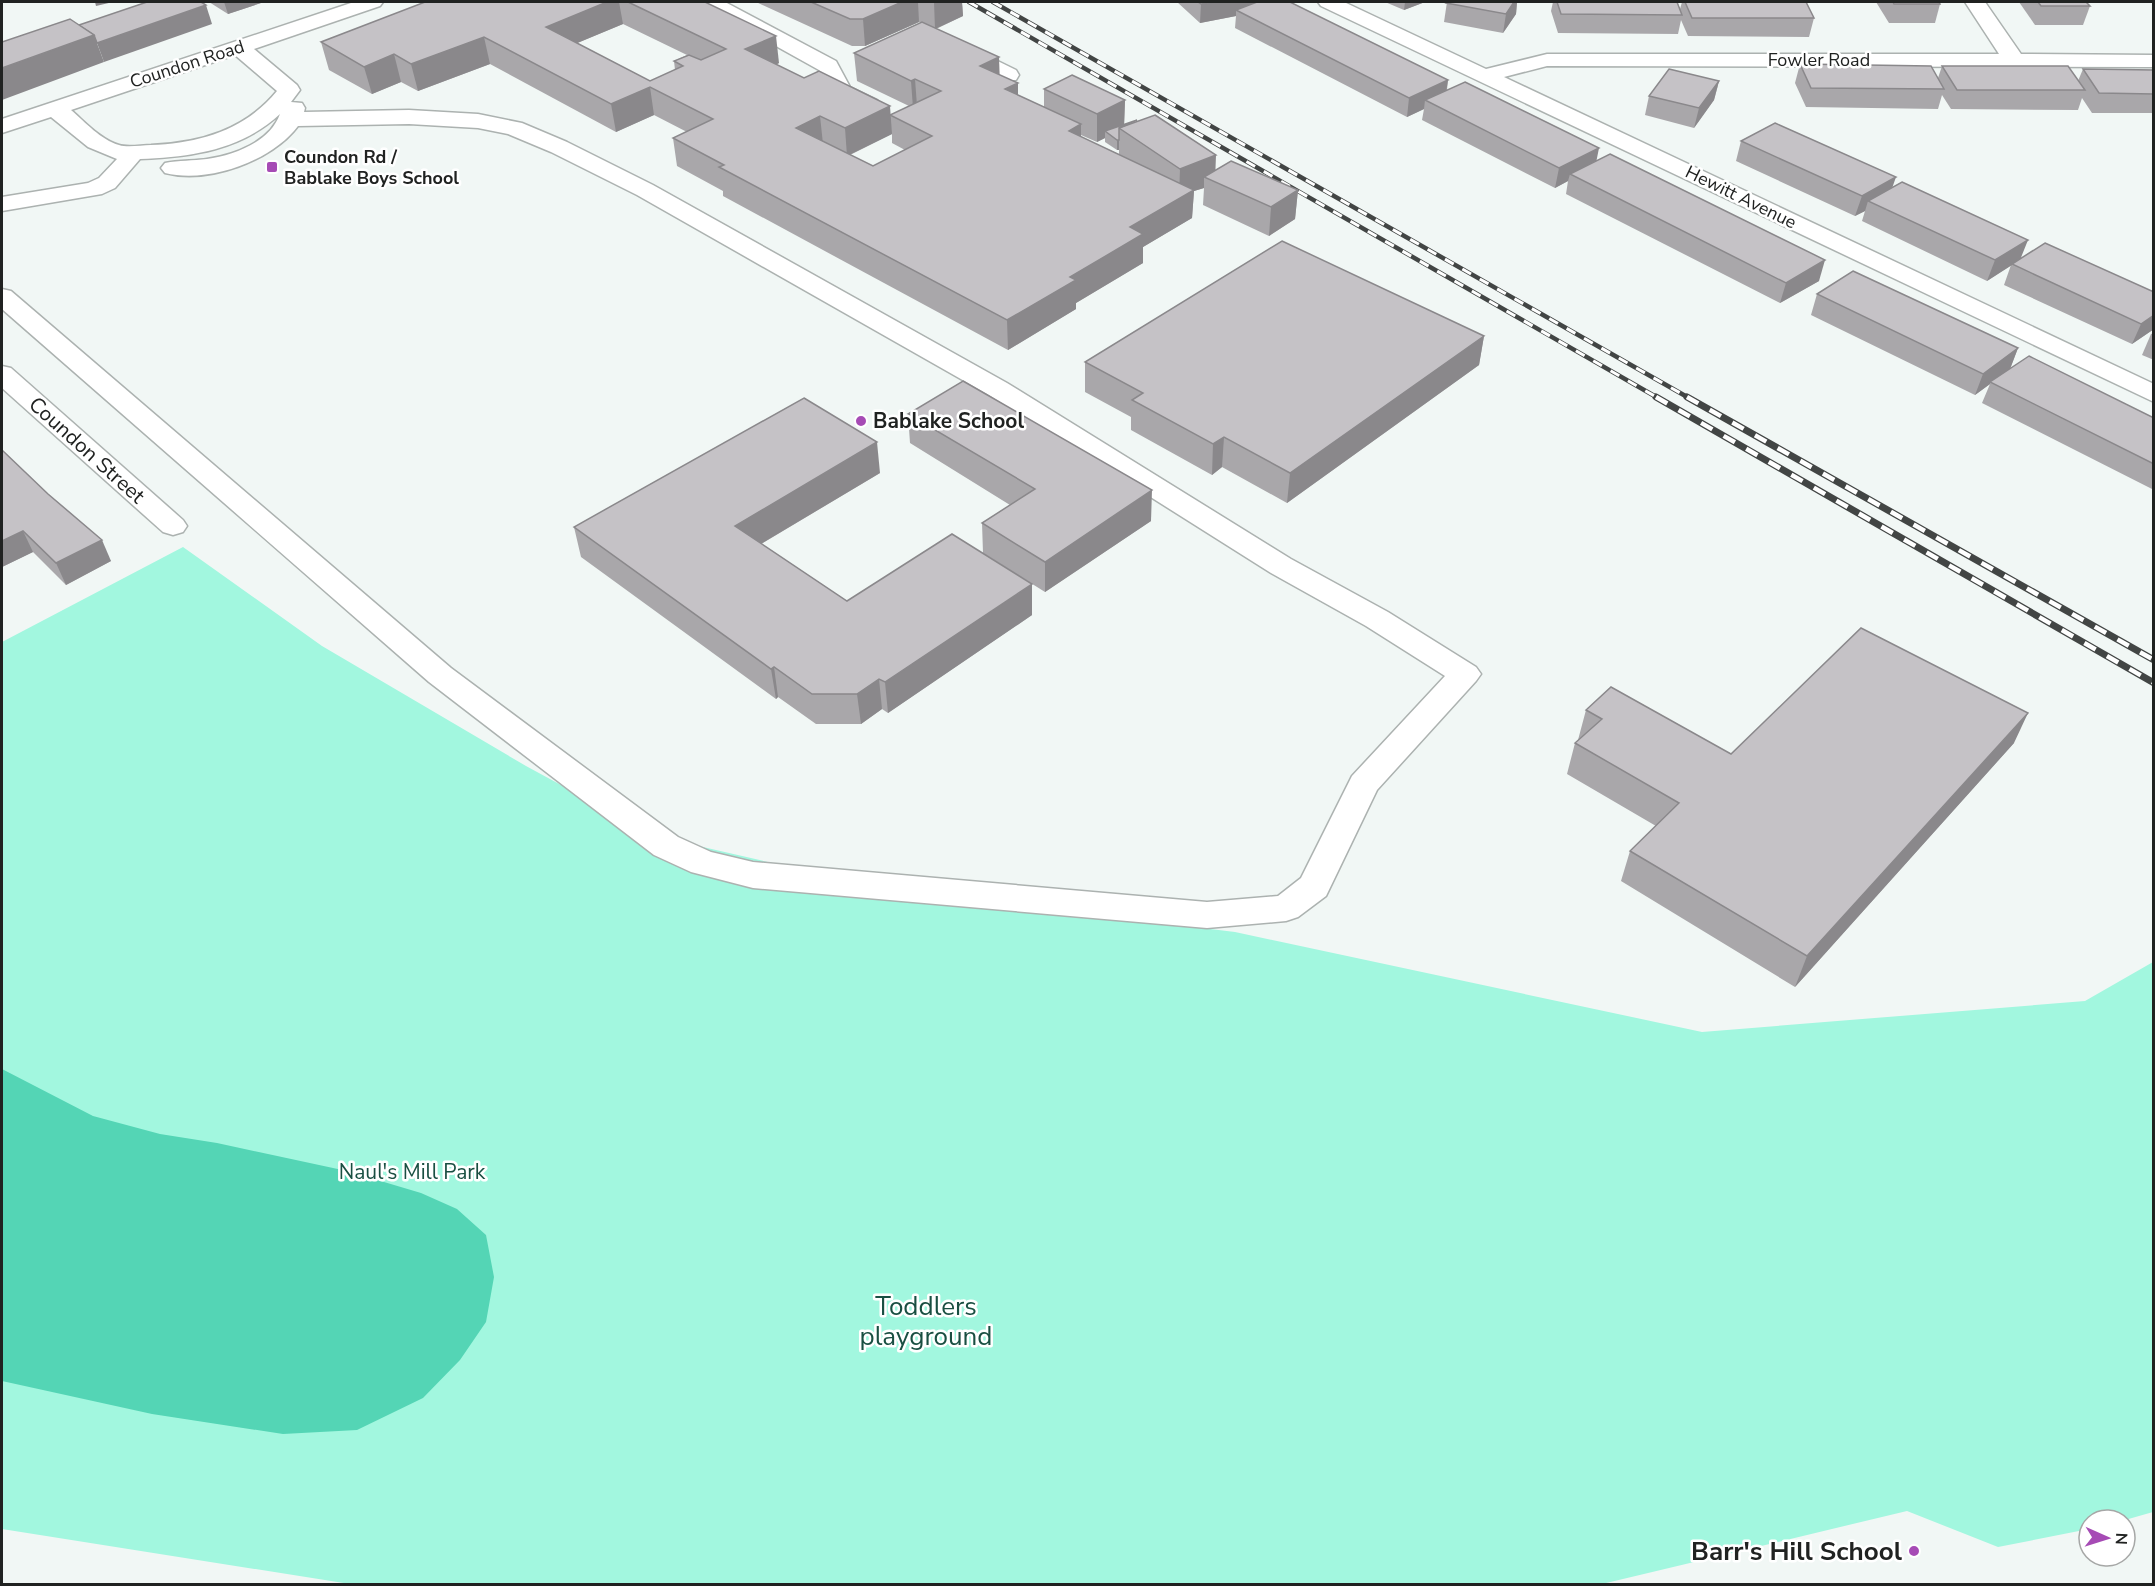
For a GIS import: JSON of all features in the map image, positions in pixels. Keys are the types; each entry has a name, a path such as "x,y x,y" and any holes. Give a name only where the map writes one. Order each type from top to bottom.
{"street":[{"name":"Coundon Road","path":"2,126 53,107 373,2"},
{"path":"711,2 828,66 842,91 892,117"},
{"name":"Hewitt Avenue","path":"1328,2 1487,75 2154,394"},
{"path":"1975,2 2014,60"},
{"path":"940,41 949,42 1008,75"},
{"path":"53,107 93,139 122,156 176,169 224,165 264,147 292,119 295,102 289,90 239,47"},
{"path":"828,66 850,60"},
{"name":"Fowler Road","path":"1487,75 1547,60 2154,61"},
{"path":"122,156 178,152 236,136 275,111 289,90"},
{"path":"2,296 440,675 666,846 703,863 753,875 1207,915 1286,908 1314,887 1364,784 1465,674 1377,619 1281,566 998,389 645,190 559,147 514,128 478,121 409,117 292,119"},
{"path":"2,204 94,189 106,183 122,156"},
{"name":"Coundon Street","path":"2,374 173,526"}],"green space":[{"name":"Naul's Mill Park","path":"183,547 322,646 526,766 620,817 681,842 781,865 932,895 1235,932 1702,1032 2085,1001 2153,962 2153,1512 2137,1517 2137,1508 2077,1508 2077,1531 1998,1547 1907,1511 1602,1584 350,1584 2,1529 2,642"}],"shaded area":[{"path":"2,1069 93,1116 160,1134 217,1143 347,1171 421,1193 457,1209 486,1235 494,1277 486,1322 460,1360 423,1398 357,1430 283,1434 152,1414 2,1381"}],"building":[{"path":"147,2 201,2 206,5 97,43 94,35 79,25"},
{"path":"425,2 607,2 546,27 650,81 683,66 674,61 689,55 701,60 726,49 628,2 705,2 776,36 745,49 804,78 819,71 890,106 845,128 820,116 796,128 873,166 932,136 890,115 941,91 915,79 911,81 854,53 922,22 999,57 980,66 1018,83 1005,89 1081,124 1069,131 1194,190 1130,227 1143,234 1070,277 1076,280 1007,320 719,167 724,165 673,138 713,119 650,87 611,104 484,37 411,64 394,54 364,67 321,42"},
{"path":"811,2 902,2 863,19 850,19"},
{"path":"1257,2 1290,2 1448,80 1409,98 1236,10"},
{"path":"1447,2 1514,2 1506,14"},
{"path":"1557,2 1677,2 1682,15 1561,14"},
{"path":"1685,2 1806,2 1814,18 1692,18"},
{"path":"1893,2 1939,2 1940,4 1894,4"},
{"path":"2038,2 2086,2 2090,6 2041,6"},
{"path":"70,19 94,35 2,68 2,42"},
{"path":"1800,64 1931,66 1944,89 1811,88"},
{"path":"1942,66 2068,66 2085,90 1957,90"},
{"path":"1669,69 1719,81 1699,108 1649,96"},
{"path":"2083,69 2154,70 2154,94 2099,93"},
{"path":"1072,75 1125,100 1097,114 1044,89"},
{"path":"1465,82 1599,148 1559,168 1425,100"},
{"path":"1155,115 1216,155 1180,169 1119,128"},
{"path":"1137,120 1119,128 1119,140 1105,131"},
{"path":"1775,123 1896,177 1862,196 1741,141"},
{"path":"1610,154 1825,260 1786,283 1570,174"},
{"path":"1231,161 1298,190 1271,207 1204,177"},
{"path":"1902,182 2028,240 1995,260 1868,201"},
{"path":"1282,241 1484,336 1290,473 1224,437 1213,444 1132,400 1143,393 1085,362"},
{"path":"2045,243 2154,292 2154,315 2141,324 2012,264"},
{"path":"1853,271 2018,348 1983,374 1817,294"},
{"path":"2029,356 2154,418 2154,464 1990,382"},
{"path":"963,381 1152,490 1045,562 982,523 1035,489 908,414"},
{"path":"804,398 877,442 735,526 847,601 952,534 1032,584 885,682 879,679 857,694 812,694 774,667 771,669 574,527"},
{"path":"2,450 48,494 102,540 56,563 23,531 2,541"},
{"path":"1861,628 2028,713 1807,956 1630,851 1679,803 1575,743 1602,719 1586,710 1611,687 1731,754"}],"railway":[{"path":"969,2 1658,398"},
{"path":"993,2 1689,398"},
{"path":"1656,397 2154,683"},
{"path":"1687,397 2154,660"}],"place":[{"name":"Coundon Rd / Bablake Boys School","path":"272,167"},
{"name":"Bablake School","path":"861,421"},
{"name":"Barr's Hill School","path":"1914,1551"}],"park label":[{"name":"Toddlers playground","path":"926,1321"}]}
